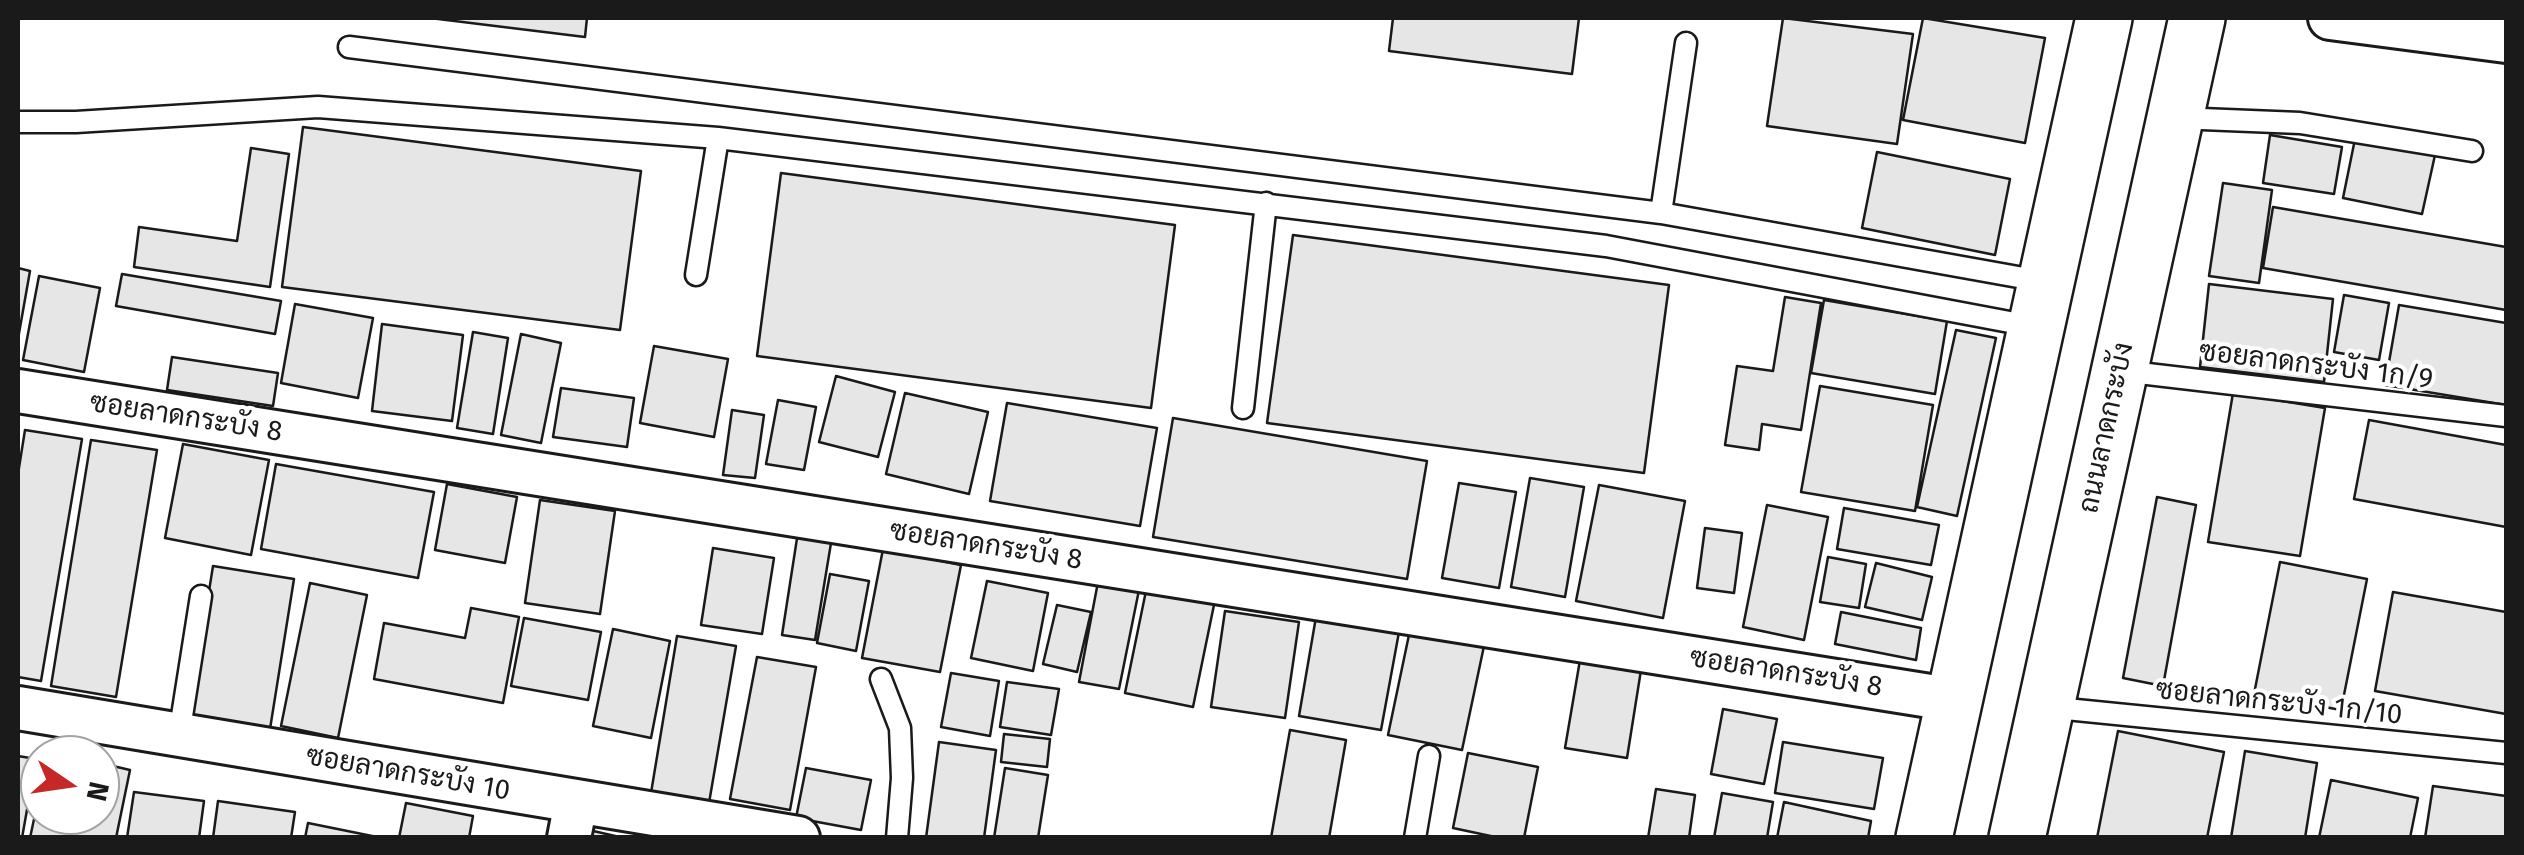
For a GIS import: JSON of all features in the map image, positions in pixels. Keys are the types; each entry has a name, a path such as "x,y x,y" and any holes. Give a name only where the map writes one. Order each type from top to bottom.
{"main road":[{"path":"1924,838 2104,18"},
{"name":"ถนนลาดกระบัง","path":"2018,838 2197,18"}],"street":[{"path":"2330,18 2506,41"},
{"name":"ซอยลาดกระบัง 8","path":"18,392 1955,700"},
{"name":"ซอยลาดกระบัง 10","path":"18,708 179,735 573,820 798,838"}],"lane":[{"path":"1661,212 1686,44"},
{"path":"349,47 1661,212 2043,304"},
{"path":"18,122 76,122 318,106 718,138 1266,203 2043,304"},
{"path":"2175,118 2300,123 2472,151"},
{"path":"696,275 718,138"},
{"path":"1243,408 1266,203"},
{"name":"ซอยลาดกระบัง 1ก/9","path":"2120,370 2506,416"},
{"path":"179,735 200,596"},
{"path":"881,678 900,728 902,778 897,838"},
{"name":"ซอยลาดกระบัง 1ก/10","path":"2046,707 2506,753"},
{"path":"1415,838 1429,756"}],"building":[{"path":"430,18 587,18 585,37"},
{"path":"1393,18 1579,18 1572,74 1389,51"},
{"path":"1783,18 1913,34 1897,144 1767,126"},
{"path":"1923,18 2045,38 2025,143 1903,120"},
{"path":"303,127 641,171 620,330 282,287"},
{"path":"2270,135 2342,147 2334,194 2263,183"},
{"path":"2355,139 2435,155 2422,214 2343,198"},
{"path":"251,148 289,154 270,287 134,267 139,227 237,241"},
{"path":"1877,152 2010,179 1995,255 1862,228"},
{"path":"781,173 1175,225 1151,408 757,356"},
{"path":"2223,183 2272,190 2259,283 2209,276"},
{"path":"2273,207 2506,247 2506,310 2263,268"},
{"path":"1293,235 1669,285 1644,473 1267,423"},
{"path":"18,268 30,271 18,339"},
{"path":"122,274 281,301 275,334 116,306"},
{"path":"39,276 100,288 84,372 23,360"},
{"path":"2209,284 2333,299 2324,382 2200,367"},
{"path":"2344,295 2389,303 2379,360 2334,352"},
{"path":"1785,297 1821,303 1801,430 1762,424 1759,450 1725,445 1737,366 1773,371"},
{"path":"1824,300 1947,321 1935,394 1811,373"},
{"path":"295,304 373,318 358,398 281,383"},
{"path":"2399,305 2506,323 2506,405 2385,385"},
{"path":"382,324 463,335 452,421 372,411"},
{"path":"1956,330 1996,338 1957,516 1917,507"},
{"path":"473,332 508,338 493,434 457,428"},
{"path":"521,334 561,343 541,443 501,435"},
{"path":"654,346 728,359 714,437 640,423"},
{"path":"172,357 278,373 273,406 167,390"},
{"path":"836,376 895,392 878,457 819,442"},
{"path":"1820,386 1933,405 1915,511 1801,492"},
{"path":"561,388 634,398 627,447 553,437"},
{"path":"905,393 988,412 969,494 886,474"},
{"path":"2233,393 2325,408 2300,556 2208,542"},
{"path":"778,400 816,407 804,470 766,464"},
{"path":"1007,403 1157,428 1140,526 990,501"},
{"path":"732,410 764,415 755,478 723,475"},
{"path":"1173,418 1427,461 1407,579 1153,537"},
{"path":"2369,420 2506,445 2506,527 2354,499"},
{"path":"25,430 82,439 41,681 18,677 18,474"},
{"path":"91,440 157,450 116,697 51,686"},
{"path":"183,444 269,460 251,555 165,538"},
{"path":"276,464 434,492 418,578 261,549"},
{"path":"1530,478 1584,487 1565,597 1511,587"},
{"path":"1459,483 1516,492 1499,588 1442,578"},
{"path":"447,484 517,497 505,563 435,550"},
{"path":"1599,485 1685,501 1663,618 1576,601"},
{"path":"2157,497 2196,505 2163,686 2123,678"},
{"path":"540,500 615,511 600,614 525,603"},
{"path":"1767,505 1828,517 1804,640 1743,627"},
{"path":"1844,508 1939,525 1931,565 1837,549"},
{"path":"1705,528 1742,533 1734,593 1697,588"},
{"path":"798,532 832,537 815,640 782,635"},
{"path":"713,548 774,558 762,634 701,625"},
{"path":"883,549 961,565 940,672 862,658"},
{"path":"1828,557 1866,564 1859,608 1820,602"},
{"path":"2280,562 2367,579 2341,710 2254,694"},
{"path":"1876,563 1932,577 1922,620 1865,607"},
{"path":"213,566 294,579 270,729 189,717"},
{"path":"830,574 869,581 856,651 817,643"},
{"path":"987,581 1048,593 1033,671 971,658"},
{"path":"1098,582 1139,590 1119,689 1079,682"},
{"path":"310,583 367,595 338,738 281,726"},
{"path":"1147,586 1215,600 1193,707 1125,693"},
{"path":"2393,592 2506,612 2506,714 2375,691"},
{"path":"1057,605 1091,612 1077,672 1043,664"},
{"path":"471,608 519,617 503,703 374,679 384,623 465,638"},
{"path":"1225,611 1299,622 1285,718 1211,707"},
{"path":"1841,612 1921,628 1916,660 1835,644"},
{"path":"1316,617 1399,632 1381,730 1299,716"},
{"path":"524,618 601,632 588,700 511,686"},
{"path":"613,629 670,641 651,738 593,726"},
{"path":"1410,630 1484,646 1462,750 1388,735"},
{"path":"677,636 736,646 709,803 651,793"},
{"path":"757,657 816,667 790,810 730,799"},
{"path":"1580,660 1641,670 1627,758 1565,748"},
{"path":"951,673 999,681 990,736 941,727"},
{"path":"1007,682 1059,689 1051,735 1000,727"},
{"path":"1723,709 1777,719 1764,784 1711,774"},
{"path":"1290,730 1346,740 1329,838 1271,838"},
{"path":"2118,731 2224,752 2207,838 2097,838"},
{"path":"1004,734 1050,739 1047,767 1001,762"},
{"path":"939,742 996,750 984,838 926,838"},
{"path":"1783,742 1883,758 1874,809 1775,793"},
{"path":"2245,751 2317,763 2305,838 2231,838"},
{"path":"1468,753 1538,767 1524,838 1500,838 1453,828"},
{"path":"18,756 23,835 18,838"},
{"path":"120,768 130,770 120,819"},
{"path":"806,768 871,780 861,830 796,818"},
{"path":"1005,768 1048,775 1038,838 994,838"},
{"path":"2331,780 2418,798 2410,838 2319,838"},
{"path":"2433,786 2506,796 2506,838 2425,838"},
{"path":"1656,789 1695,795 1689,838 1648,838"},
{"path":"134,792 204,801 199,838 127,838"},
{"path":"1722,793 1773,802 1767,838 1714,838"},
{"path":"218,801 295,812 291,838 213,838"},
{"path":"1784,802 1871,821 1868,838 1777,838"},
{"path":"406,803 473,816 469,838 399,838"},
{"path":"308,823 377,837 377,838 305,838"},
{"path":"580,828 624,838 578,838"},
{"path":"31,835 117,835 116,838 30,838"}]}
